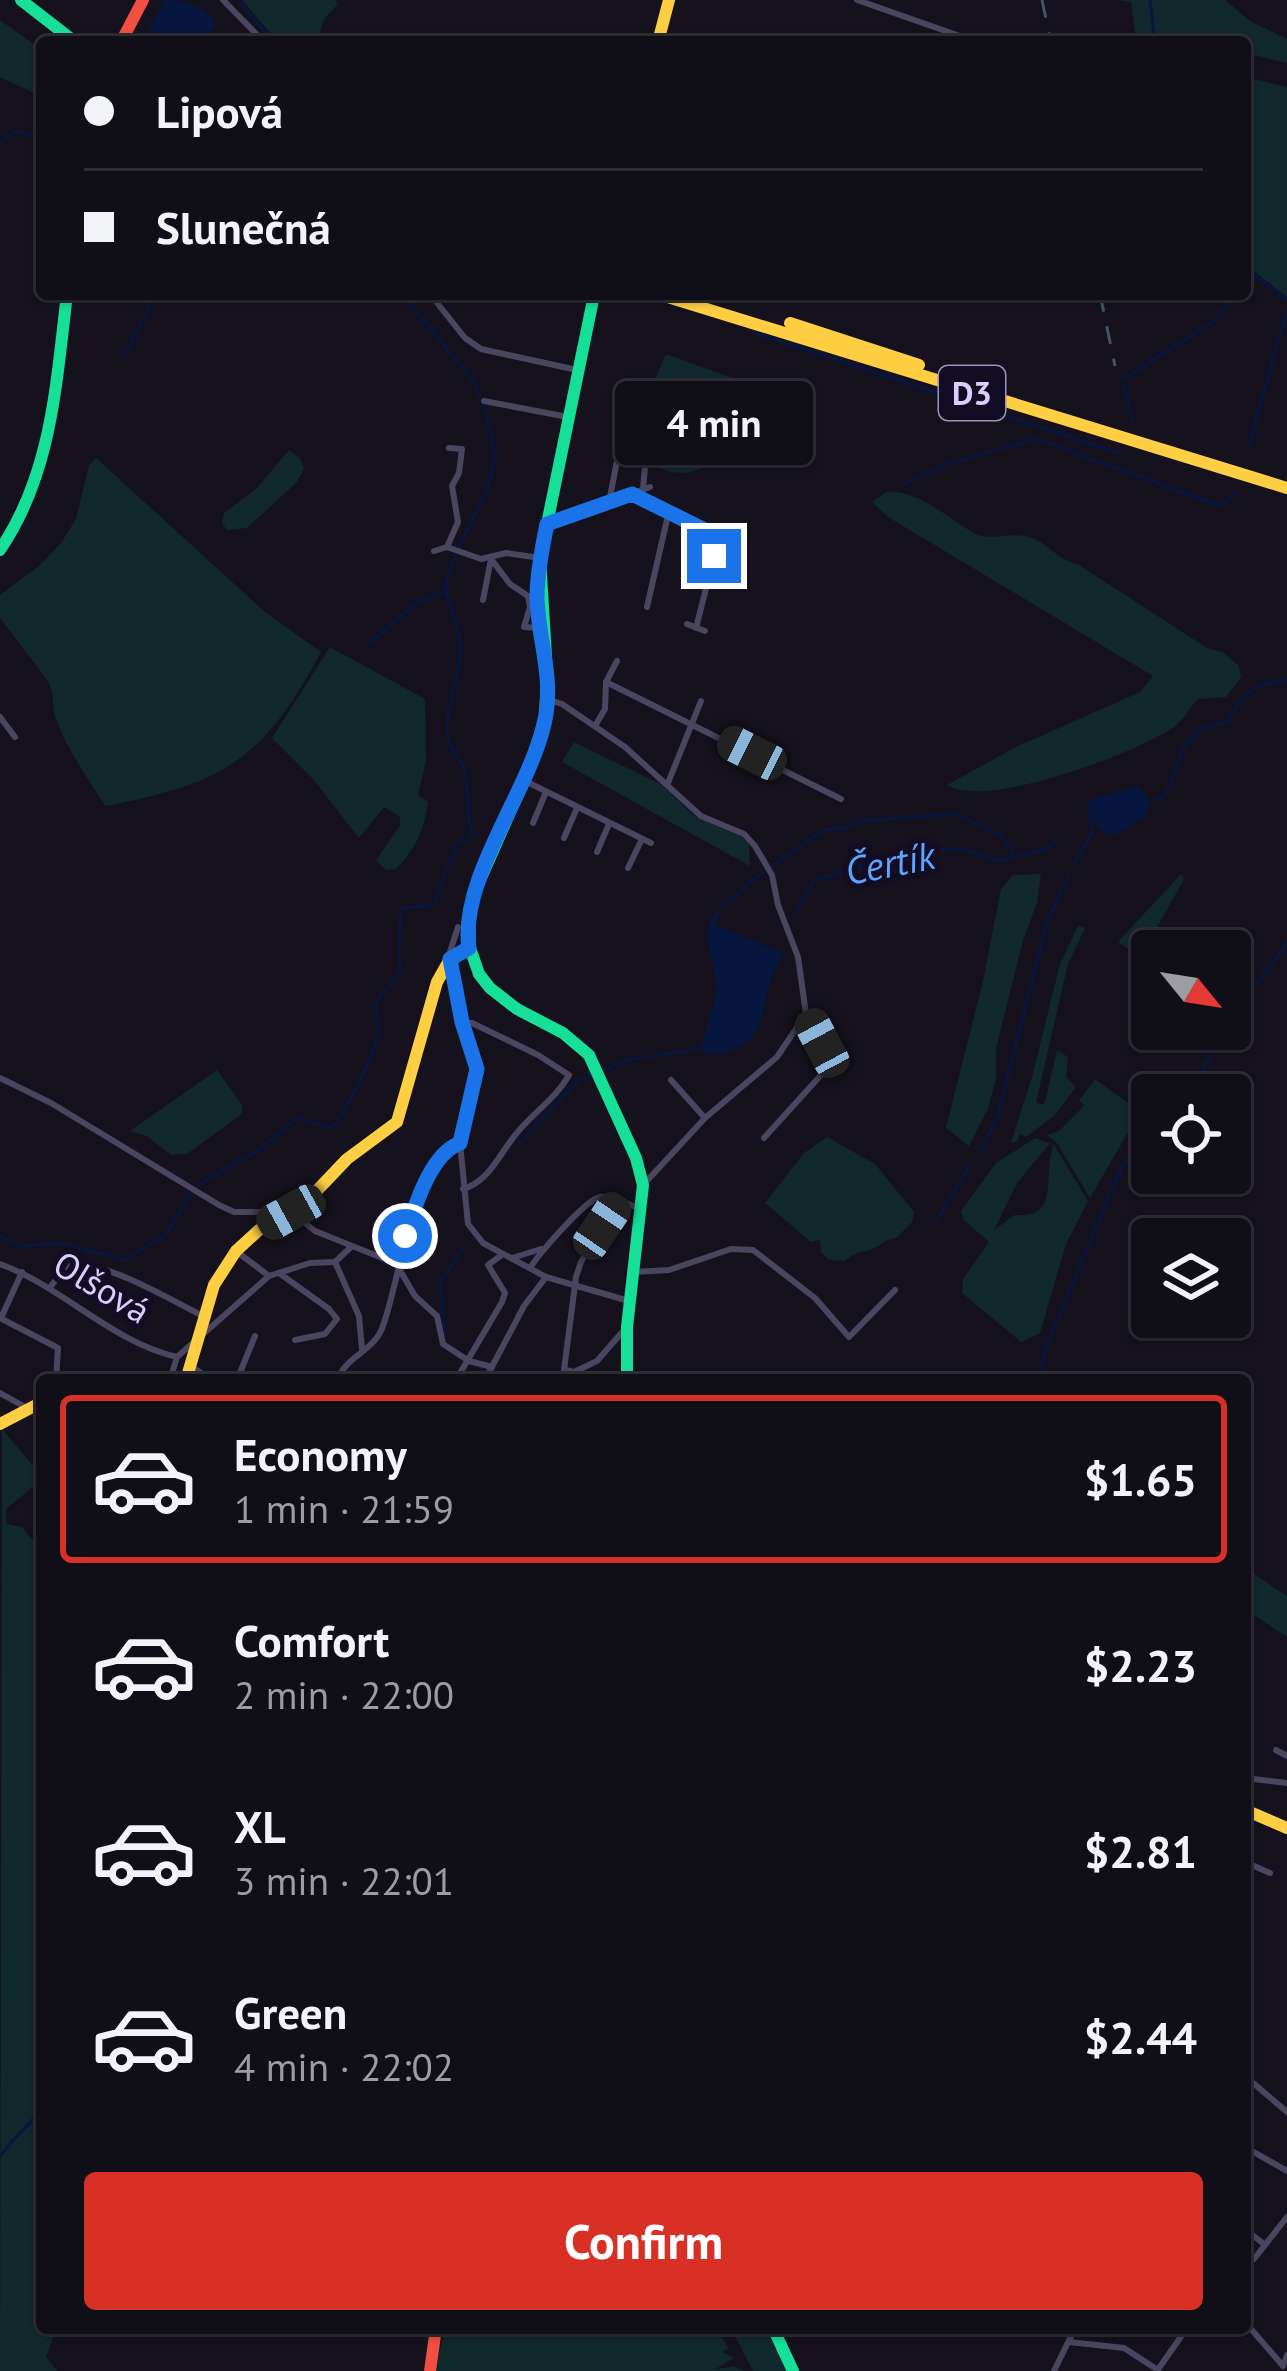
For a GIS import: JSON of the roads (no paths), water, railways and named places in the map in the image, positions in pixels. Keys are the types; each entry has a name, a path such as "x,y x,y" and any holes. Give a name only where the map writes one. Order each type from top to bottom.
{"main road":[{"path":"8,0 53,36"},
{"path":"21,0 67,36"},
{"path":"124,36 143,0"},
{"path":"660,36 669,0"},
{"path":"0,550 39,471 49,434 66,300"},
{"path":"594,300 541,558 537,598 548,700 540,742 474,893 467,922 478,973 497,996 575,1040 597,1069 636,1158 644,1185 629,1301 627,1374"},
{"name":"D3","path":"677,300 1287,488"},
{"name":"D3","path":"712,300 1287,478"},
{"path":"189,1373 214,1285 236,1251 259,1230 291,1212 347,1159 397,1122 429,1002 450,959 469,948"},
{"path":"0,1424 36,1404"},
{"path":"1251,1813 1287,1828"},
{"path":"430,2371 435,2334"},
{"path":"775,2334 794,2371"}],"street":[{"path":"223,0 258,36"},
{"path":"857,0 960,36"},
{"path":"435,300 482,350 577,370"},
{"path":"484,401 568,417"},
{"path":"449,448 462,449 452,486 458,522 453,549"},
{"path":"609,502 617,456"},
{"path":"547,524 645,488 645,466"},
{"path":"632,494 719,537 696,628"},
{"path":"646,607 668,515"},
{"path":"434,551 453,549 491,560 510,584 528,596 524,627 540,628"},
{"path":"491,560 506,553 541,558"},
{"path":"482,600 491,560"},
{"path":"598,722 606,682 617,661"},
{"path":"606,682 841,800"},
{"path":"548,700 598,722 700,816 744,834 768,867 799,966 806,1014 831,1060 830,1068 764,1138"},
{"path":"668,783 701,700"},
{"path":"0,717 15,737"},
{"path":"524,781 646,841 628,868"},
{"path":"532,823 546,792"},
{"path":"564,838 578,808"},
{"path":"597,852 609,824"},
{"path":"458,927 450,959 477,1069 460,1143 471,1232 546,1277 629,1301"},
{"path":"644,1185 705,1118 777,1057 806,1014"},
{"path":"462,1022 538,1055 568,1075 512,1138 504,1155 473,1186 463,1189"},
{"path":"0,1078 51,1103 228,1209 291,1212 315,1231 397,1264 415,1296 437,1316 443,1344 469,1361 491,1367"},
{"path":"671,1080 705,1118"},
{"path":"340,1374 381,1330 413,1212 450,1147 460,1143"},
{"path":"512,1258 550,1245 599,1197 642,1209"},
{"path":"619,1200 576,1277 565,1374 597,1361 627,1327"},
{"path":"236,1251 269,1276 310,1263 335,1262 351,1247"},
{"path":"633,1272 669,1270 730,1249 753,1250 814,1298 849,1336 895,1290"},
{"path":"530,1268 541,1250"},
{"path":"460,1374 505,1293 488,1264 503,1253"},
{"path":"51,1286 71,1261 79,1262 118,1273 203,1316"},
{"path":"335,1262 359,1316 362,1352"},
{"name":"Olšová","path":"0,1264 51,1286 76,1310 177,1357"},
{"path":"22,1272 0,1319 58,1348 56,1374"},
{"path":"279,1273 337,1319 325,1334 295,1340"},
{"name":"Olšová","path":"172,1374 177,1357 269,1276"},
{"path":"488,1374 524,1306 546,1277"},
{"path":"239,1374 254,1336"},
{"path":"0,1393 27,1408"},
{"path":"1276,1750 1287,1756"},
{"path":"1251,1779 1287,1783"},
{"path":"1251,1865 1270,1873"},
{"path":"1251,2081 1287,2111"},
{"path":"1251,2150 1287,2171"},
{"path":"1251,2258 1287,2217"},
{"path":"1251,2233 1265,2245"},
{"path":"1251,2329 1283,2366 1287,2355"},
{"path":"1054,2371 1072,2334"},
{"path":"1069,2342 1124,2348 1158,2370 1183,2334"}],"water":[{"path":"164,0 200,8 215,24 210,36 158,36 149,31"},
{"path":"1139,786 1150,802 1147,816 1115,835 1100,830 1087,806 1093,798"},
{"path":"718,910 715,925 783,953 750,1039 741,1047 710,1055 702,1050 716,993 708,936"}],"waterway":[{"path":"238,0 268,36"},
{"path":"1150,0 1154,36"},
{"path":"0,142 16,131 36,136"},
{"path":"1251,272 1287,300"},
{"path":"407,300 475,383 480,397"},
{"path":"1123,379 1214,321 1233,300"},
{"path":"125,355 151,304"},
{"path":"1249,444 1287,311"},
{"path":"755,333 1121,454"},
{"path":"1124,385 1132,419"},
{"path":"196,1186 259,1150 297,1118 332,1128 372,1053 379,999 400,971 403,908 434,905 457,843 468,840 472,832 464,770 447,736 460,645 446,586 492,473 493,446 484,405"},
{"path":"905,484 949,463 1037,439 1215,504 1224,505 1235,493"},
{"path":"369,644 415,604 446,591"},
{"name":"Čertík","path":"1151,801 1164,797 1185,746 1202,728 1228,722 1244,697 1259,687 1287,681"},
{"path":"1074,865 1092,833 1089,813"},
{"path":"720,909 823,830 860,821 956,814 1001,835 1014,853"},
{"name":"Čertík","path":"921,850 963,849 998,861 1056,842"},
{"name":"Čertík","path":"794,915 814,881 889,858"},
{"path":"979,1152 998,1115 1047,922 1068,877"},
{"path":"1251,989 1287,941"},
{"name":"Čertík","path":"518,1145 579,1080 629,1060 704,1048"},
{"path":"1201,1074 1213,1050"},
{"path":"1041,1374 1044,1352 1116,1179 1131,1156"},
{"path":"937,1220 970,1165"},
{"path":"0,1236 22,1246 60,1243 125,1260 166,1234 191,1194"},
{"name":"Čertík","path":"445,1339 440,1283 463,1249"},
{"name":"Čertík","path":"0,2157 36,2114"}],"railway":[{"path":"1042,0 1050,36"},
{"path":"1101,300 1115,366"}]}
